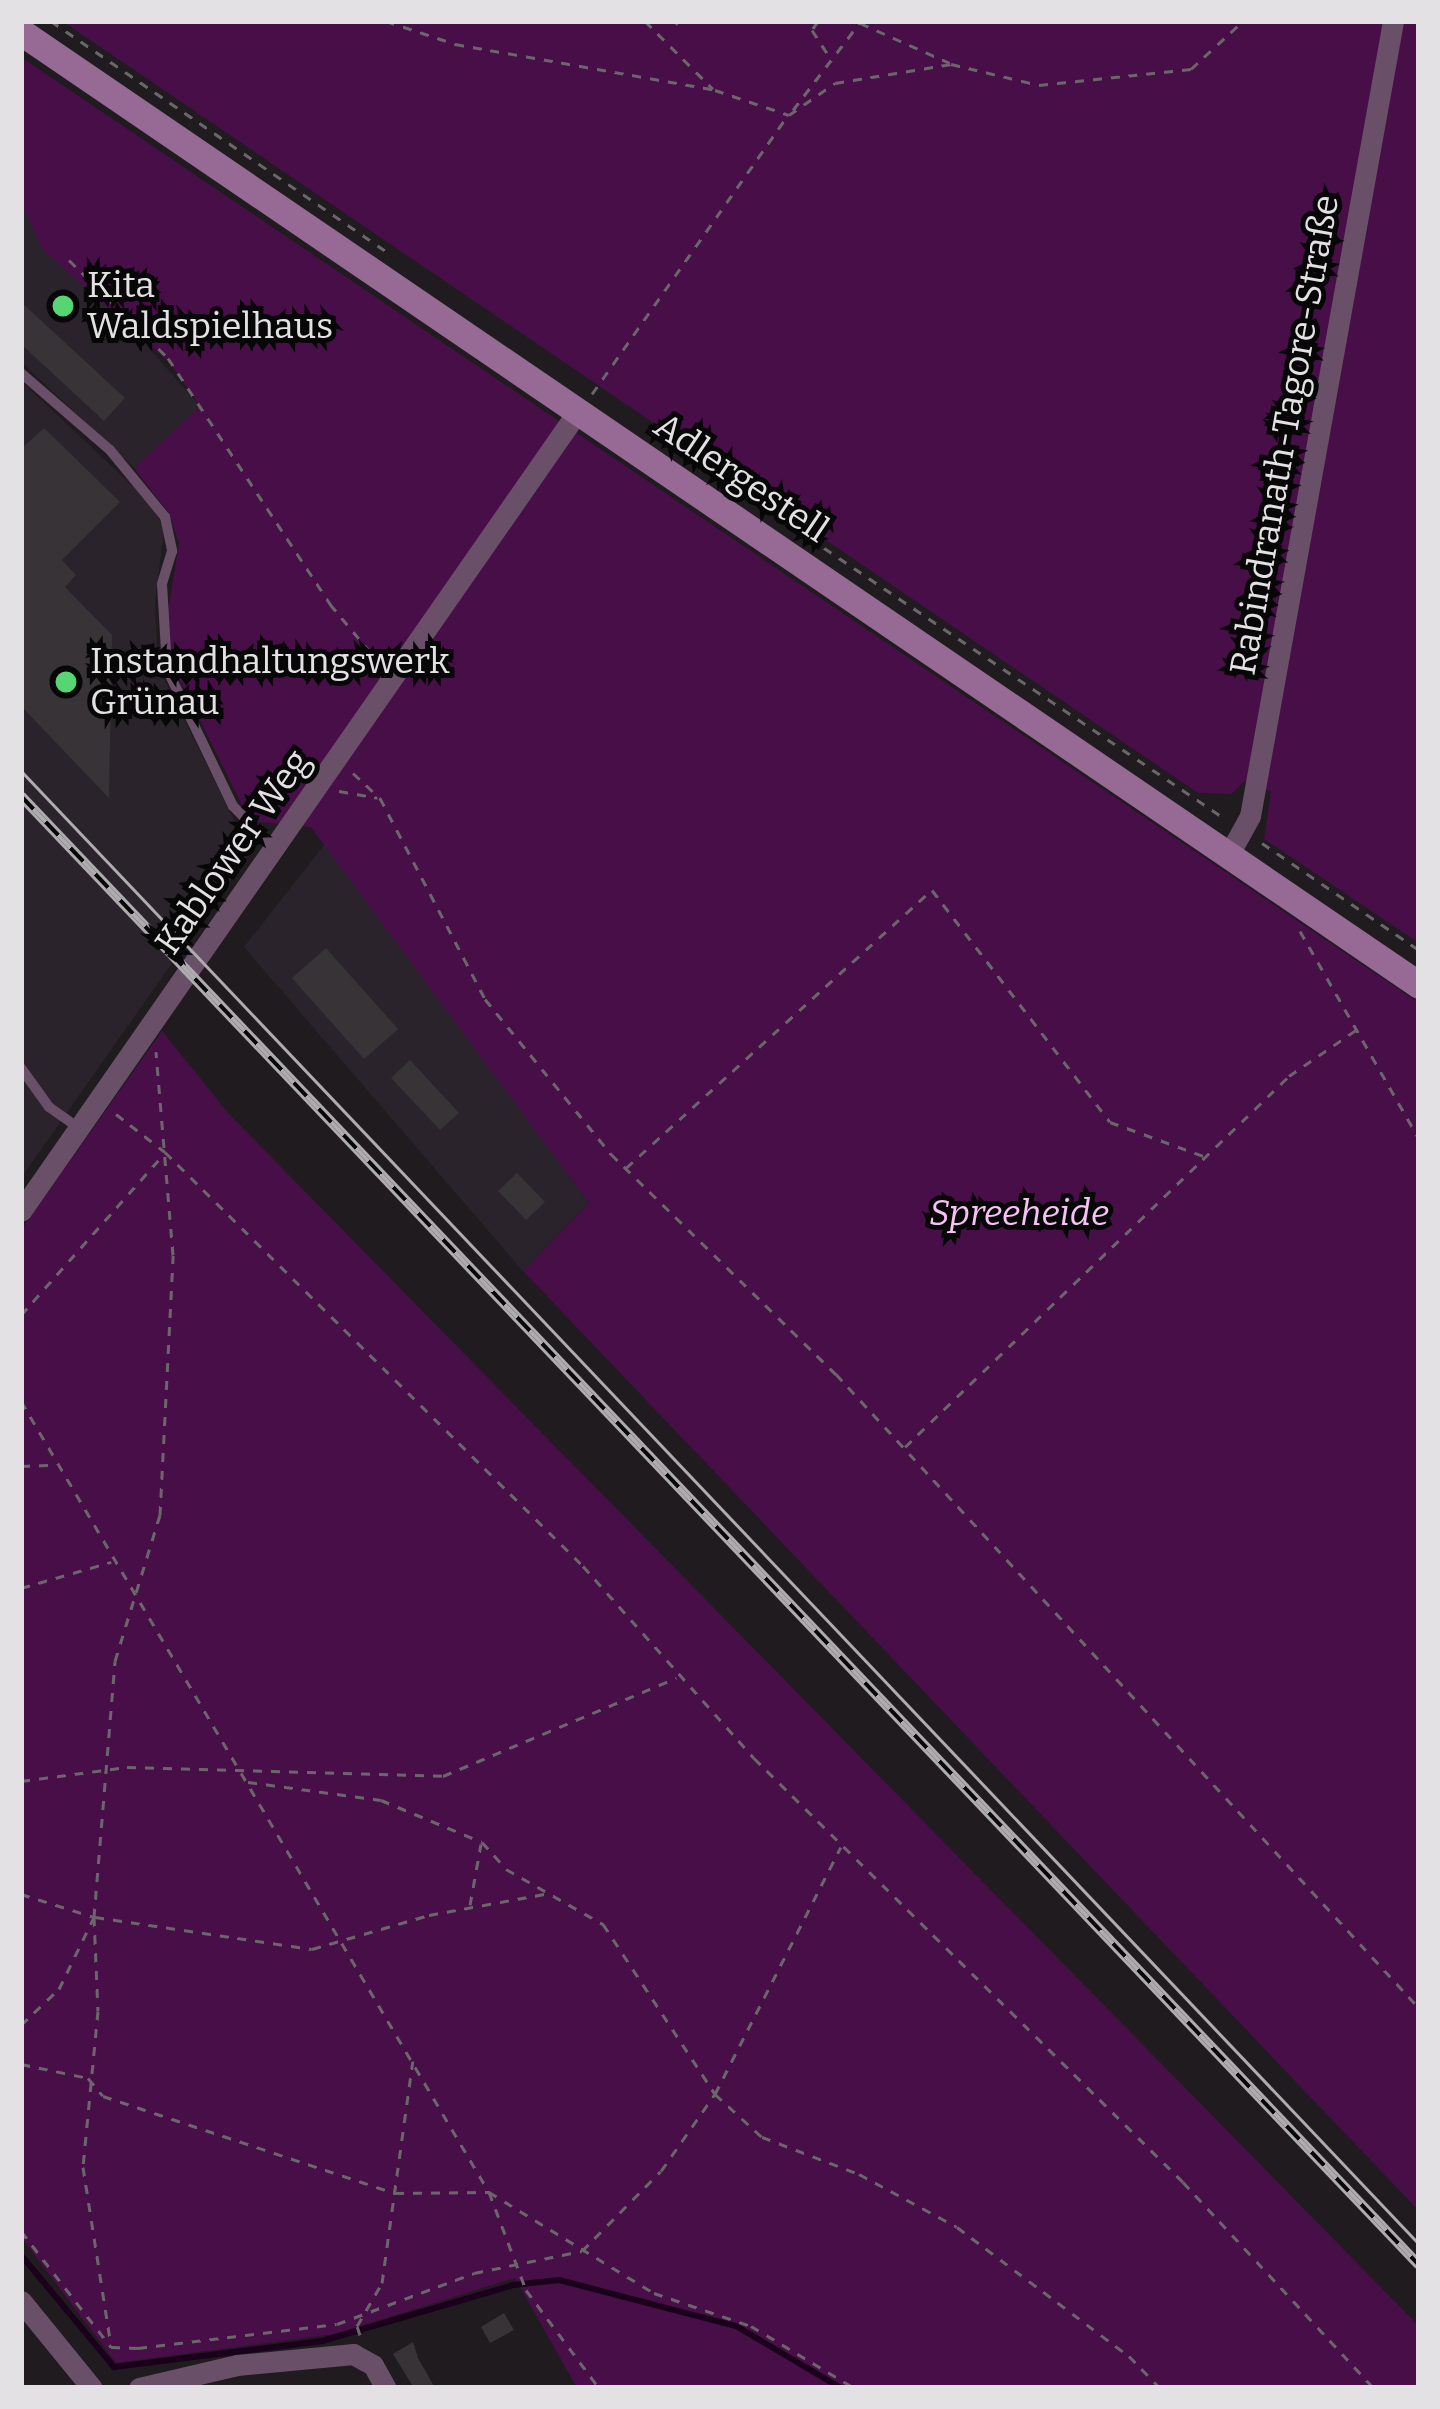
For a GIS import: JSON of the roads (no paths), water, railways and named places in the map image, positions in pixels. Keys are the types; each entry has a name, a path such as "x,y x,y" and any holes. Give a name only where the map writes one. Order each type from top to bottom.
{"main road":[{"name":"Adlergestell","path":"21,32 584,396 1228,856 1419,986"}],"street":[{"name":"Rabindranath-Tagore-Straße","path":"1228,856 1244,831 1393,21"},
{"name":"Kablower Weg","path":"21,1211 320,788 584,396"},
{"path":"21,2301 84,2386"},
{"path":"139,2388 237,2365 353,2354 373,2365 386,2388"}],"lane":[{"path":"21,373 110,450 165,517 172,551 162,584 167,669 233,806 274,849"},
{"path":"21,1068 49,1107 79,1129"},
{"path":"35,1113 49,1107"}],"waterway":[{"path":"21,2255 114,2367 322,2341 513,2285 559,2280 736,2326 841,2388"}],"tram line":[{"path":"21,771 1419,2244"}],"railway":[{"path":"21,796 1419,2265"}],"place":[{"name":"Kita Waldspielhaus","path":"63,306"},
{"name":"Instandhaltungswerk Grünau","path":"66,682"}],"park label":[{"name":"Spreeheide","path":"1019,1214"}]}
